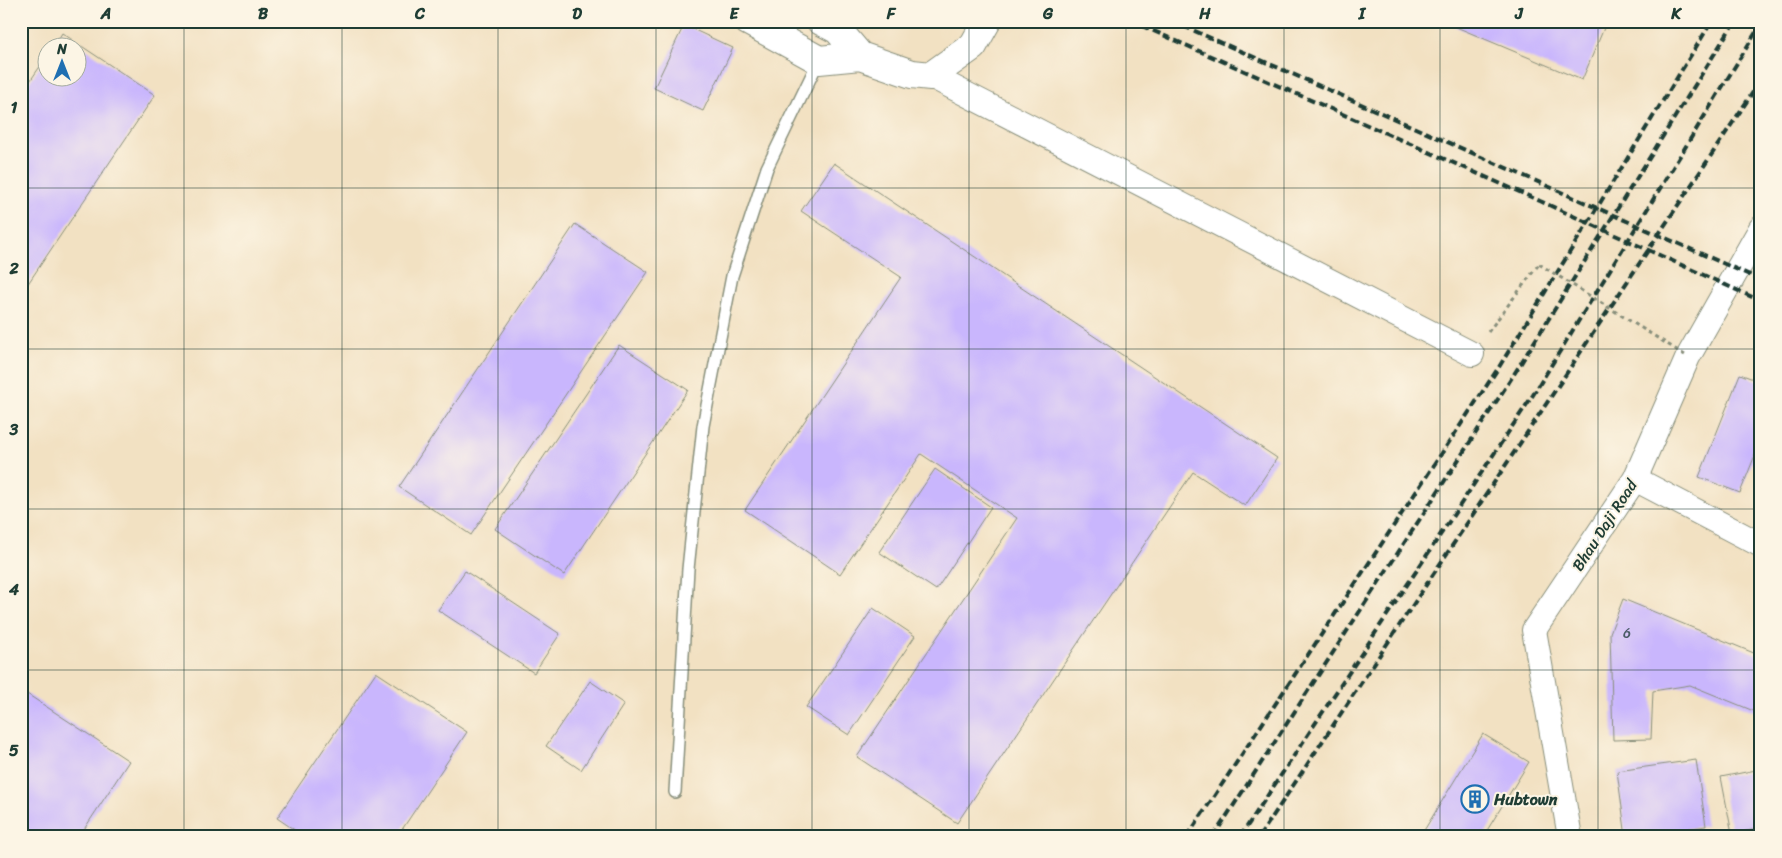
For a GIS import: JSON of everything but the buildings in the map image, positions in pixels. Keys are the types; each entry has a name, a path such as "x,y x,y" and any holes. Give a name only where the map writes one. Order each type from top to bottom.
{"main road":[{"path":"748,21 819,60 860,56 912,74 931,76 973,46 987,21"},
{"path":"821,21 838,30 860,56"}],"street":[{"path":"931,76 1472,354"},
{"name":"Bhau Daji Road","path":"1570,837 1534,630 1635,478 1688,357 1761,228"},
{"path":"1635,478 1761,545"}],"lane":[{"path":"676,792 688,569 703,426 732,276 766,168 819,60"}],"path":[{"path":"1472,354 1538,264 1688,357"}],"railway":[{"path":"1131,21 1540,201 1761,301"},
{"path":"1172,21 1761,280"},
{"path":"1187,837 1499,367 1712,21"},
{"path":"1213,837 1511,379 1735,21"},
{"path":"1240,837 1533,395 1761,24"},
{"path":"1259,837 1761,80"}],"place":[{"name":"Hubtown","path":"1475,799"}]}
